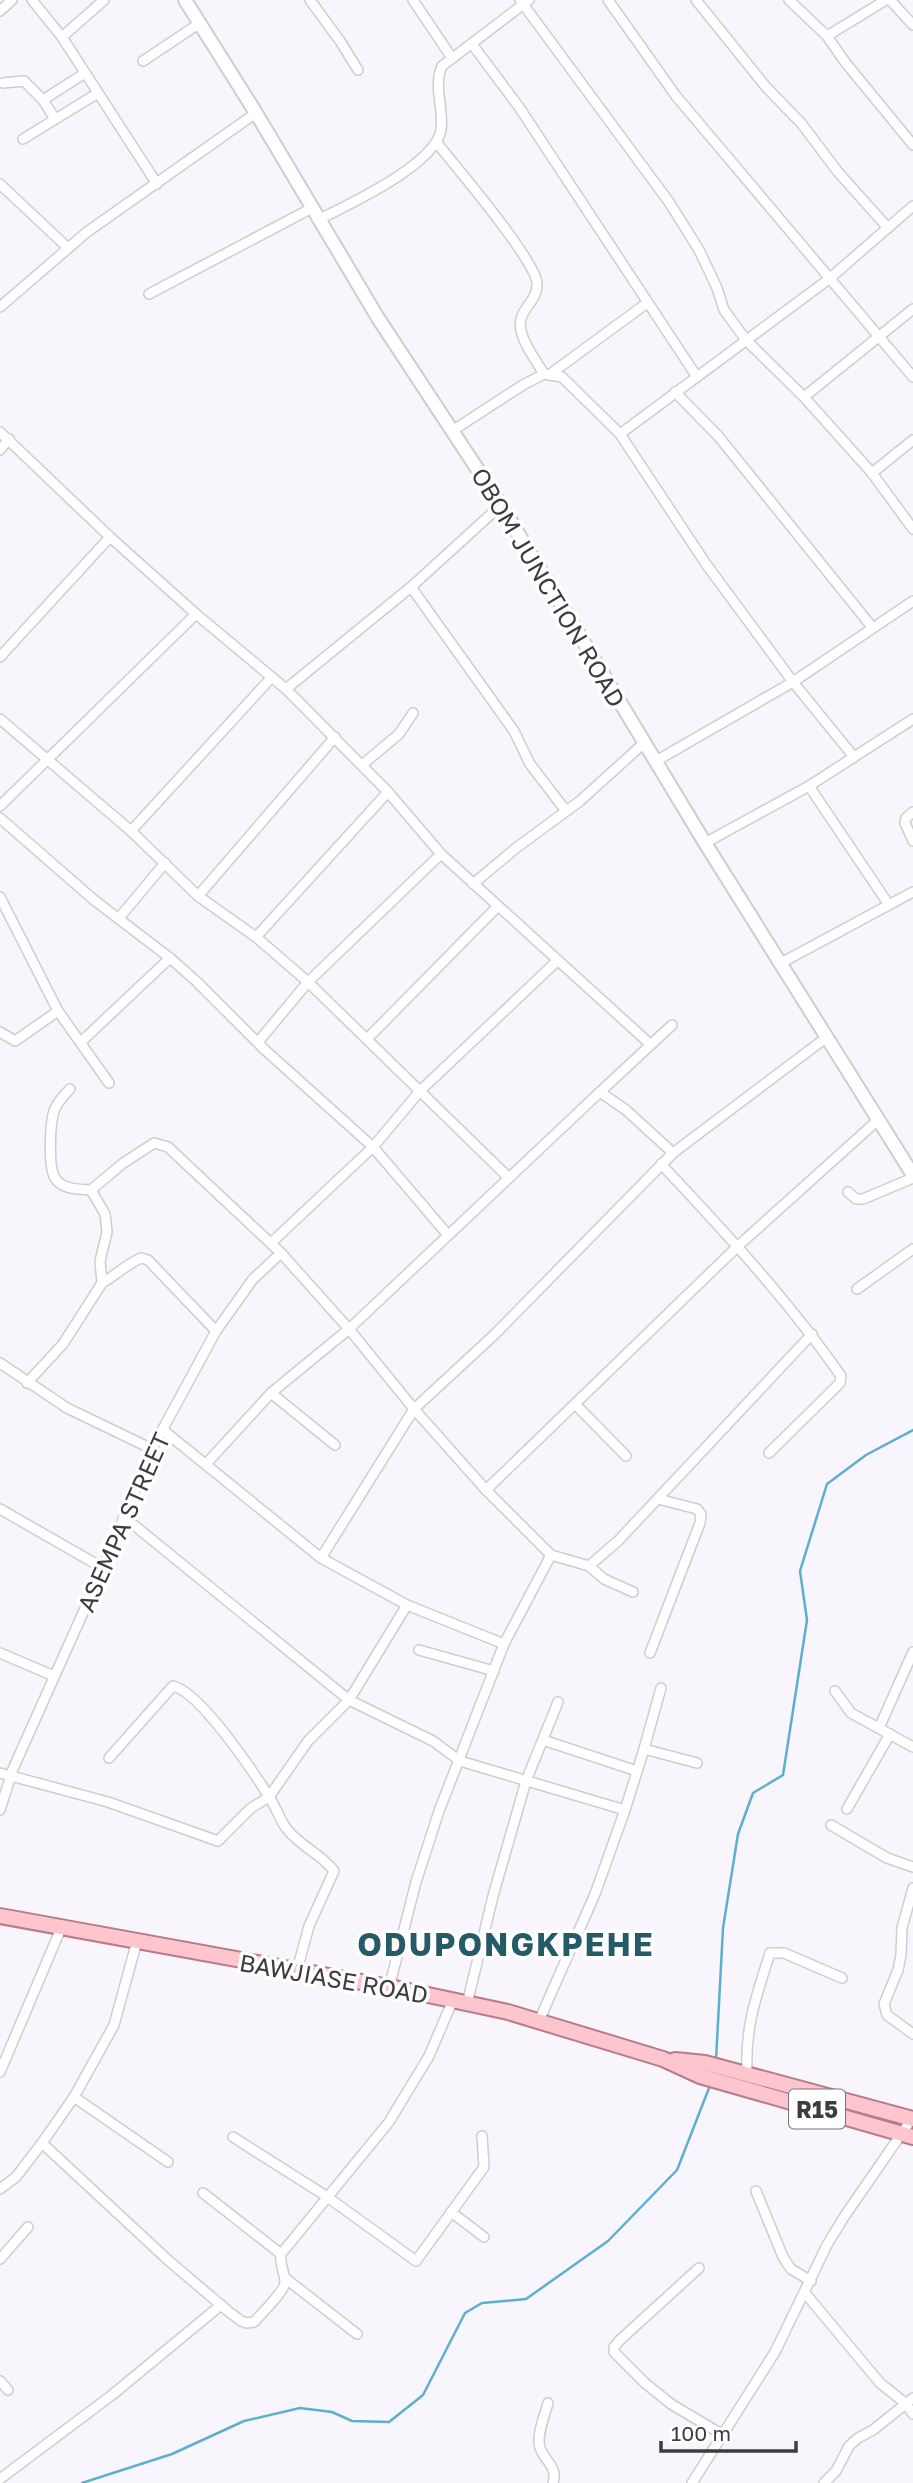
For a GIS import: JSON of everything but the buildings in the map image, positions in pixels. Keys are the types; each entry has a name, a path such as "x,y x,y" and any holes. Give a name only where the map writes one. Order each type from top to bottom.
{"main road":[{"name":"OBOM JUNCTION ROAD","path":"186,0 379,318 501,505 705,843 913,1177"},
{"name":"BAWJIASE ROAD","path":"0,1916 389,1987 508,2012 663,2059 703,2069 728,2068 913,2118"},
{"name":"BAWJIASE ROAD","path":"703,2069 721,2082 907,2135"}],"street":[{"path":"0,12 12,0"},
{"path":"32,0 62,37 157,184"},
{"path":"62,37 104,0"},
{"path":"310,0 358,70"},
{"path":"412,0 452,58"},
{"path":"608,0 676,96 913,377"},
{"path":"696,0 766,87 801,123 838,172 888,228"},
{"path":"789,0 827,36 913,145"},
{"path":"827,36 888,0 913,25"},
{"path":"149,294 315,214 384,185 428,153 437,143 441,128 437,77 442,66 524,1 668,202 699,250 717,289 723,310 746,340 804,397 872,473 913,529"},
{"path":"143,61 200,23"},
{"path":"472,44 519,107 697,377"},
{"path":"43,100 85,73"},
{"path":"3,83 24,81 43,100 55,119"},
{"path":"23,139 98,93"},
{"path":"0,307 68,248 256,113"},
{"path":"437,143 492,212 533,271 537,285 534,299 521,318 520,330 547,375"},
{"path":"0,184 68,248"},
{"path":"620,434 829,279 913,206"},
{"path":"452,431 523,385 547,375 647,303"},
{"path":"804,397 913,309"},
{"path":"547,375 562,377 620,434 706,564 793,682 854,757"},
{"path":"675,392 719,437 872,627"},
{"path":"0,432 110,537 286,689 388,792 441,855 650,1044"},
{"path":"0,450 9,439"},
{"path":"872,473 913,440"},
{"path":"286,689 411,587 501,505"},
{"path":"0,657 110,537"},
{"path":"411,587 514,731 530,764 566,811"},
{"path":"656,761 793,682 913,601"},
{"path":"0,806 196,614"},
{"path":"131,831 272,677"},
{"path":"362,765 399,734 413,713"},
{"path":"0,719 131,831 198,896 256,937 308,982 509,1178"},
{"path":"705,843 809,786 913,719"},
{"path":"198,896 335,737"},
{"path":"473,884 566,811 644,743"},
{"path":"809,786 889,905"},
{"path":"256,937 388,792"},
{"path":"913,812 906,818 905,823 913,841"},
{"path":"0,818 94,900 170,958 373,1147 448,1235"},
{"path":"258,1042 308,982 441,855"},
{"path":"119,918 165,863"},
{"path":"781,963 913,892"},
{"path":"0,897 58,1011 82,1041 109,1083"},
{"path":"367,1040 498,906"},
{"path":"82,1041 170,958"},
{"path":"271,1243 373,1147 420,1091 557,961"},
{"path":"0,1032 15,1041 58,1011"},
{"path":"206,1464 271,1393 349,1329 672,1025"},
{"path":"321,1558 414,1409 494,1335 673,1153 827,1037"},
{"path":"71,1088 60,1099 54,1111 51,1129 52,1166 54,1177 60,1184 74,1189 91,1190 122,1164 154,1143 168,1147 281,1253 486,1490 551,1555 589,1566 604,1579 633,1592"},
{"path":"600,1092 626,1110 673,1153"},
{"path":"486,1490 738,1245 878,1120"},
{"path":"661,1164 738,1245 812,1334 841,1376 840,1383 769,1453"},
{"path":"848,1192 856,1199 863,1199 913,1177"},
{"path":"91,1190 105,1214 107,1232 100,1261 102,1283"},
{"path":"857,1289 913,1249"},
{"name":"ASEMPA STREET","path":"0,1810 10,1777 152,1449 216,1331 253,1279 281,1253"},
{"path":"27,1383 63,1344 102,1283 141,1258 148,1261 216,1331"},
{"path":"589,1566 618,1541 812,1334"},
{"path":"0,1363 67,1409 152,1449"},
{"path":"271,1393 335,1445"},
{"path":"575,1404 626,1457"},
{"path":"163,1430 321,1558 407,1605 504,1644"},
{"path":"650,1653 700,1523 701,1514 697,1509 658,1499"},
{"path":"0,1509 103,1567"},
{"path":"124,1517 349,1700 433,1741 460,1761 625,1810"},
{"path":"389,1987 416,1882 439,1811 504,1644 551,1555"},
{"path":"0,1773 108,1802 218,1841 251,1808 269,1797 308,1741 349,1700 407,1605"},
{"path":"419,1650 494,1671"},
{"path":"879,1728 913,1652"},
{"path":"0,1653 54,1676"},
{"path":"109,1758 173,1686 183,1688 221,1728 269,1797 285,1827 300,1844 330,1864 334,1871 309,1926 297,1970"},
{"path":"538,2023 595,1894 625,1810 662,1688"},
{"path":"835,1691 851,1713 913,1747"},
{"path":"357,2334 285,2278 279,2264 281,2254 389,2122 460,2002 526,1781 558,1702"},
{"path":"847,1809 890,1734"},
{"path":"542,1740 637,1771"},
{"path":"644,1749 697,1763"},
{"path":"831,1825 887,1858 913,1867"},
{"path":"913,1888 902,1928 898,1970 884,2004 887,2015 913,2034"},
{"path":"0,2072 62,1926"},
{"path":"0,2189 16,2177 74,2097 114,2025 137,1941"},
{"path":"747,2074 750,2015 770,1953 784,1953 842,1978"},
{"path":"74,2097 168,2162"},
{"path":"692,2483 775,2352 827,2245 844,2217 907,2135 913,2118"},
{"path":"233,2137 326,2196 415,2260 484,2167 482,2136"},
{"path":"42,2143 169,2261 241,2321 254,2322 284,2287 285,2278"},
{"path":"757,2191 783,2257 791,2269 811,2281"},
{"path":"203,2193 281,2254"},
{"path":"451,2212 484,2237"},
{"path":"0,2259 28,2227"},
{"path":"699,2268 620,2340 614,2347 614,2352 671,2404 723,2435"},
{"path":"805,2293 880,2383 909,2401 913,2414"},
{"path":"0,2479 112,2395 221,2305"},
{"path":"0,2381 8,2390"},
{"path":"824,2483 836,2471 849,2446 909,2401"},
{"path":"548,2403 539,2437 540,2447 556,2474 553,2483"}],"waterway":[{"path":"716,2060 723,1928 738,1834 753,1793 783,1775 807,1620 800,1571 827,1484 866,1455 913,1430"},
{"path":"82,2483 172,2454 244,2421 300,2408 332,2412 352,2421 389,2422 423,2395 465,2313 482,2303 526,2299 608,2241 677,2170 711,2083"}],"district":[{"name":"ODUPONGKPEHE","path":"506,1944"}]}
